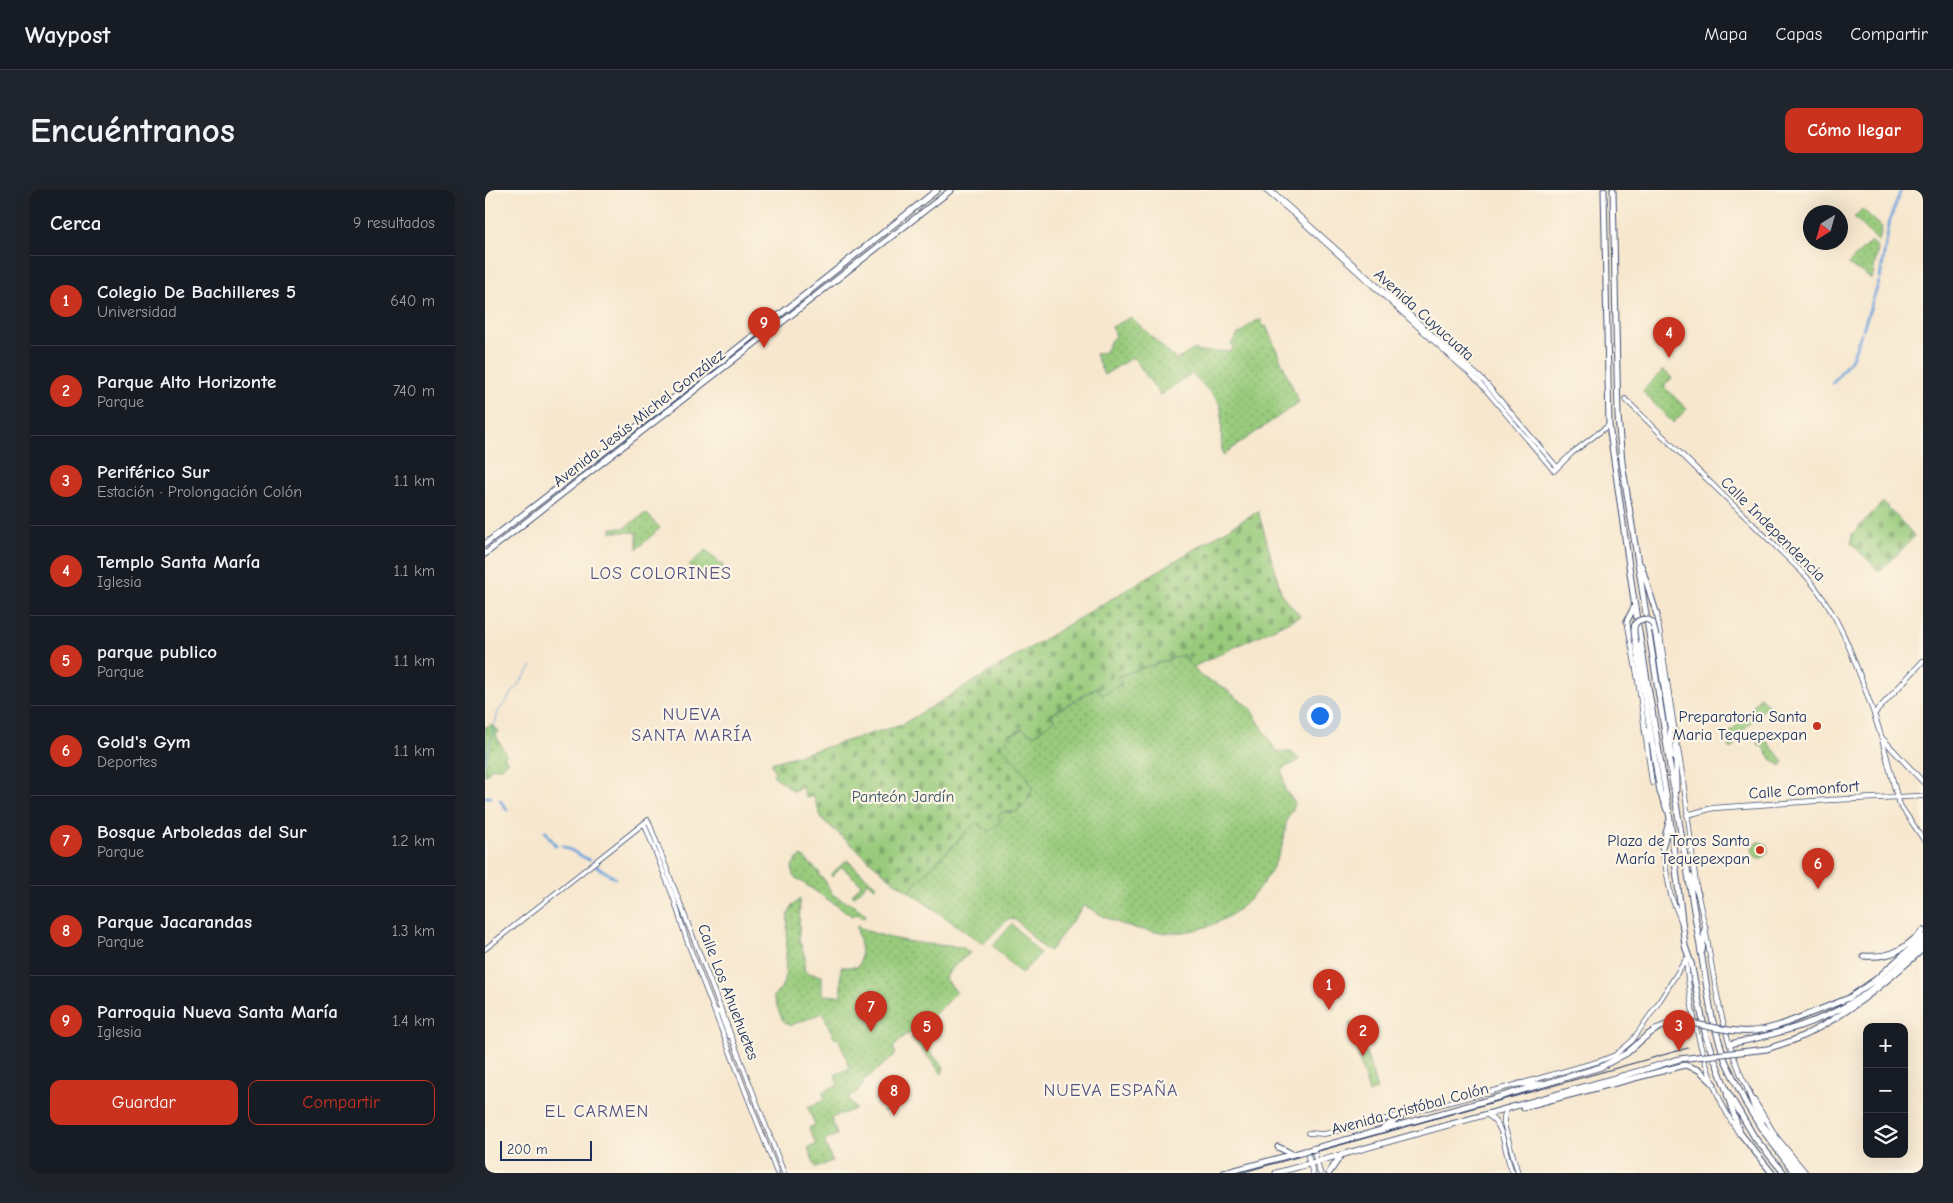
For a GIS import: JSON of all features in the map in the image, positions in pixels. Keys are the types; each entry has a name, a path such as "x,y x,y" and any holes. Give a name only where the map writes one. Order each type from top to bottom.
{"main road":[{"name":"Avenida Jesús Michel González","path":"485,544 697,380 937,190"},
{"name":"Avenida Jesús Michel González","path":"485,552 542,510 834,279 951,190"},
{"path":"1604,190 1609,425 1634,606 1670,816 1685,946 1691,963 1706,1037 1741,1133 1770,1173"},
{"path":"1613,190 1618,416 1622,462 1701,959 1712,1018 1725,1060 1746,1104 1761,1128 1795,1173"},
{"path":"485,552 501,538 503,531 510,531 533,514 542,510"},
{"path":"1635,550 1657,615"},
{"path":"1627,621 1634,606"},
{"path":"1662,848 1670,816 1660,791 1636,643 1634,627 1636,622 1641,619 1647,619 1653,623 1656,636 1670,726 1672,779"},
{"path":"1874,714 1923,661"},
{"name":"Calle Independencia","path":"1874,714 1897,798"},
{"path":"1645,730 1653,750"},
{"path":"1676,738 1676,806"},
{"path":"1882,739 1923,782"},
{"path":"1652,783 1660,791"},
{"name":"Calle Comonfort","path":"1687,815 1713,808 1923,796"},
{"path":"1687,869 1698,894"},
{"path":"1701,959 1705,928"},
{"path":"1865,956 1879,957 1894,954 1923,931"},
{"name":"Avenida Cristóbal Colón","path":"1224,1173 1378,1132 1601,1067 1627,1053 1655,1029 1676,1022 1688,1022 1727,1030 1750,1032 1768,1029 1843,1002 1875,980 1923,938"},
{"path":"1730,1044 1793,1029 1839,1010 1863,996 1923,943"},
{"name":"Avenida Cristóbal Colón","path":"1276,1173 1509,1109 1577,1087 1679,1059 1767,1049 1794,1040 1817,1030 1866,999 1923,949"},
{"path":"1509,1109 1532,1106 1680,1066 1695,1068 1714,1084"},
{"path":"1519,1084 1547,1084"},
{"path":"1726,1089 1755,1138 1784,1173"},
{"path":"1748,1090 1759,1116 1778,1144"},
{"path":"1746,1104 1801,1173"},
{"path":"1378,1132 1404,1114"},
{"path":"1278,1147 1291,1154"},
{"path":"1313,1148 1320,1173"},
{"path":"1306,1150 1313,1173"},
{"path":"1329,1173 1341,1154"}],"street":[{"name":"Avenida Cuyucuata","path":"1265,190 1364,276"},
{"name":"Avenida Cuyucuata","path":"1270,190 1479,383 1555,469 1609,425"},
{"name":"Calle Independencia","path":"1625,399 1769,542 1807,577 1819,591 1847,638 1874,714"},
{"path":"1657,615 1698,894 1719,1010 1735,1064 1748,1090 1776,1136 1806,1173"},
{"path":"1627,621 1652,783"},
{"name":"Calle Independencia","path":"1897,798 1923,838"},
{"path":"485,949 646,821"},
{"name":"Calle Los Ahuehuetes","path":"646,821 777,1173"},
{"name":"Calle Los Ahuehuetes","path":"646,821 784,1173"},
{"path":"1662,848 1671,896 1681,922"},
{"path":"1685,946 1703,1057 1734,1126 1770,1173"},
{"name":"Avenida Cristóbal Colón","path":"1308,1133 1329,1133 1600,1061 1624,1048 1632,1041 1686,959"},
{"path":"715,1010 720,1013 731,1042 735,1046"},
{"path":"1509,1109 1504,1116 1504,1124 1518,1173"},
{"path":"1487,1115 1494,1118 1499,1126 1513,1173"}],"green space":[{"path":"1862,209 1882,227 1879,242 1854,217"},
{"path":"1871,241 1878,248 1872,279 1848,264"},
{"path":"1131,317 1176,360 1195,349 1200,352 1230,351 1234,348 1231,344 1238,334 1244,332 1254,322 1262,320 1263,327 1266,326 1299,402 1223,455 1220,405 1211,393 1191,374 1160,395 1133,357 1104,375 1095,354 1105,352 1115,336 1112,327"},
{"path":"1663,370 1672,378 1665,384 1665,388 1687,409 1673,423 1642,391"},
{"path":"1883,502 1915,536 1880,572 1851,543 1852,534"},
{"name":"Panteón Jardín","path":"1258,511 1282,595 1300,616 1193,667 1183,655 1118,676 1122,684 1102,695 1097,687 1052,714 1054,720 1034,735 1022,729 1012,734 1000,746 1014,760 1031,785 1032,792 1026,804 1012,812 1002,812 998,817 1001,821 990,831 975,823 908,891 892,880 822,819 813,796 806,798 802,787 793,791 773,775 775,772 771,763 901,725"},
{"path":"646,513 660,528 637,549 637,535 635,532 611,532 611,528 624,528"},
{"path":"706,550 724,567 708,582 689,565"},
{"path":"1183,655 1201,676 1223,687 1250,708 1277,752 1291,752 1300,760 1282,769 1285,790 1295,803 1287,820 1283,843 1277,858 1269,874 1251,897 1231,915 1208,926 1184,932 1159,932 1134,928 1109,919 1084,905 1050,951 1042,947 1016,920 1008,919 983,944 908,891 975,823 1001,820 997,817 1002,811 1012,813 1029,779 999,746 1012,734 1052,714 1098,687 1121,685 1118,676"},
{"path":"1760,697 1771,709 1768,712 1764,709 1733,741 1736,745 1731,749 1725,737 1744,718"},
{"path":"491,724 499,731 496,735 506,755 504,757 508,761 500,768 492,768 485,776 485,726 488,727"},
{"path":"1764,738 1784,762 1781,766 1772,760 1762,746 1757,743"},
{"name":"Plaza de Toros Santa María Tequepexpan","path":"1760,842 1766,844 1768,850 1766,856 1760,858 1754,856 1752,850 1754,844"},
{"path":"802,856 820,873 819,876 823,878 833,895 853,904 865,914 865,917 857,914 852,916 793,876 792,866"},
{"path":"847,860 876,886 875,888 868,882 855,896 852,895 861,884 842,867 832,877 831,874"},
{"path":"800,899 799,939 805,957 804,970 808,973 822,976 822,993 824,995 841,996 841,967 858,967 860,963 861,953 857,926 895,939 962,947 970,953 951,969 945,979 957,992 927,1022 922,1019 908,1035 893,1047 896,1054 863,1081 863,1086 848,1099 856,1109 831,1118 837,1135 824,1140 832,1161 816,1168 808,1148 816,1145 809,1128 815,1125 808,1107 825,1100 822,1092 838,1085 835,1075 850,1068 839,1039 834,1038 823,1013 789,1026 782,1019 773,996 781,988 785,979 788,914 793,905"},
{"path":"1012,924 1040,954 1021,974 993,946"},
{"path":"1357,1019 1377,1090 1369,1093 1349,1024"},
{"path":"914,1035 944,1067 942,1074 911,1037"},
{"path":"883,1091 892,1106 884,1112 874,1098"}],"waterway":[{"path":"1880,278 1890,219 1901,190"},
{"path":"1863,329 1879,282"},
{"path":"1833,383 1852,358 1861,334"},
{"path":"485,763 498,712 532,666"},
{"path":"485,797 491,797"},
{"path":"500,800 507,810"},
{"path":"545,831 556,846"},
{"path":"563,846 589,860"},
{"path":"596,866 615,878"}],"tram line":[{"path":"1240,1173 1688,1048"}],"place":[{"name":"Parroquia Nueva Santa María","path":"764,348"},
{"name":"Templo Santa María","path":"1669,358"},
{"name":"Preparatoria Santa Maria Tequepexpan","path":"1817,726"},
{"name":"Plaza de Toros Santa María Tequepexpan","path":"1760,850"},
{"name":"Gold's Gym","path":"1818,889"},
{"name":"Colegio De Bachilleres 5","path":"1329,1010"},
{"name":"Bosque Arboledas del Sur","path":"871,1032"},
{"name":"Periférico Sur","path":"1679,1051"},
{"name":"parque publico","path":"927,1052"},
{"name":"Parque Alto Horizonte","path":"1363,1056"},
{"name":"Parque Jacarandas","path":"894,1116"}],"district":[{"name":"LOS COLORINES","path":"661,573"},
{"name":"NUEVA SANTA MARÍA","path":"692,724"},
{"name":"NUEVA ESPAÑA","path":"1111,1090"},
{"name":"EL CARMEN","path":"597,1111"}]}
